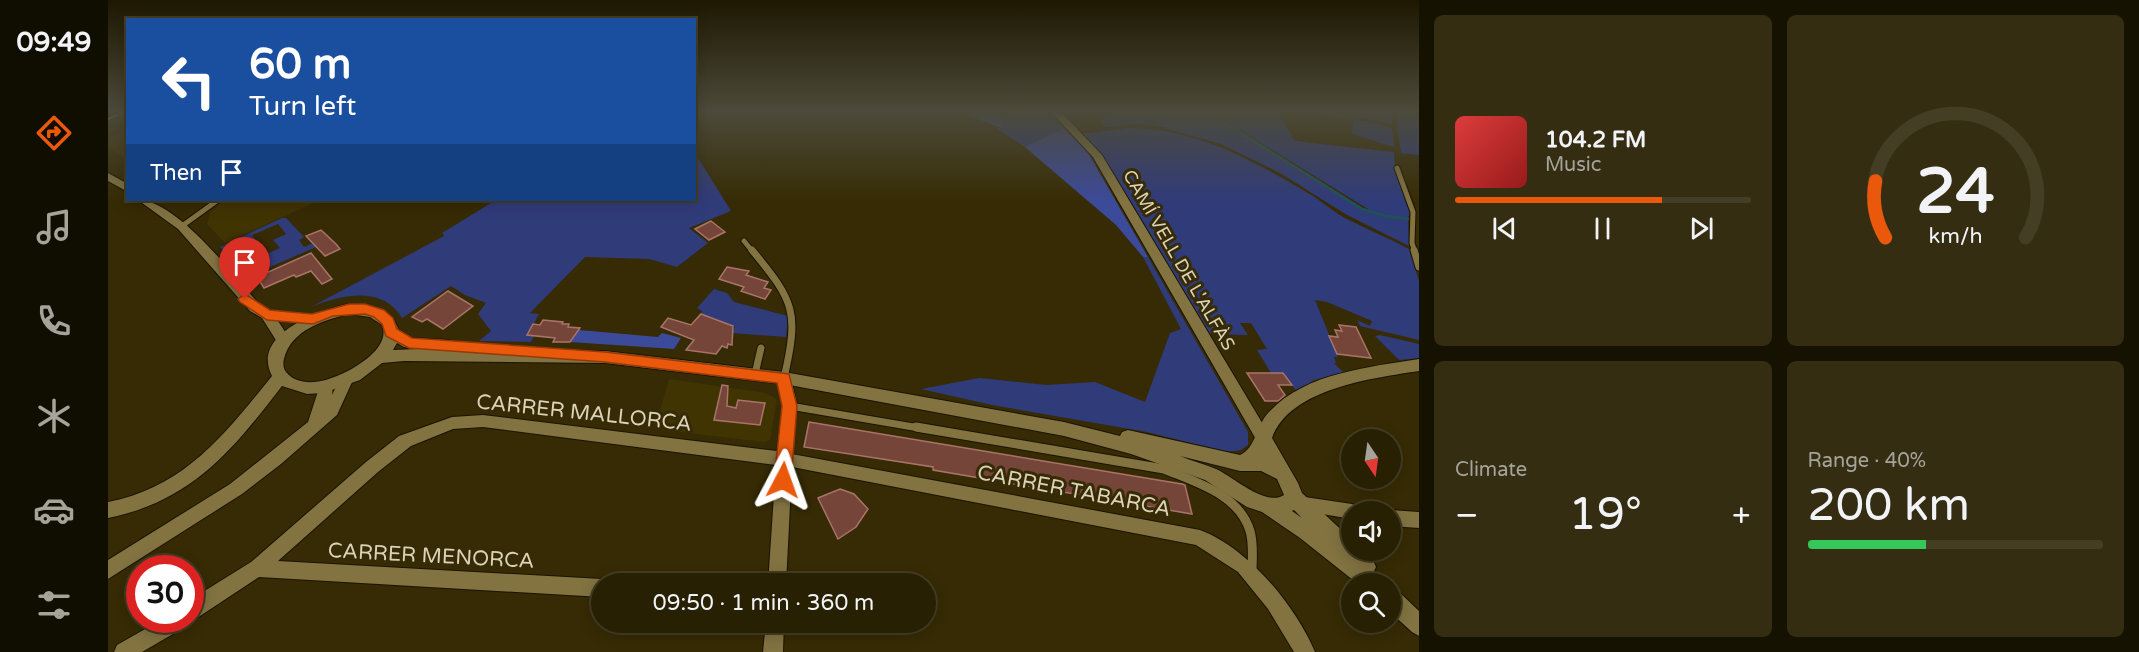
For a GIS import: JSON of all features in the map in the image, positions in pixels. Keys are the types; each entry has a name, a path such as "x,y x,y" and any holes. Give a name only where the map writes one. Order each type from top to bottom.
{"street":[{"name":"CAMÍ VELL DE L'ALFÀS","path":"1084,141 1097,155 1262,436"},
{"path":"108,176 126,188"},
{"path":"144,201 182,226 245,299 267,315 284,341"},
{"path":"365,309 379,314 388,321 391,332 389,344 379,358 346,380 326,386 307,387 285,380 275,366 277,354 284,341 297,329 330,312 365,309"},
{"path":"267,315 313,319"},
{"path":"391,332 409,343 655,362 784,378 1064,429 1169,459 1211,475 1298,525 1362,573"},
{"path":"379,358 404,355 565,356"},
{"path":"1243,492 1236,483 1235,468 1257,451 1262,436 1275,416 1309,391 1384,371 1419,365"},
{"path":"778,573 784,459 790,406 784,378"},
{"path":"108,510 119,509 158,495 207,464 285,380"},
{"path":"108,570 236,489 332,411 346,380"},
{"path":"315,424 323,403 326,386"},
{"name":"CARRER MALLORCA","path":"204,602 257,568 405,441 452,423 483,422 784,459"},
{"path":"1064,429 1095,431 1244,462 1266,464 1292,495 1369,573"},
{"path":"1262,436 1292,495 1341,509"},
{"name":"CARRER TABARCA","path":"784,459 1200,538 1244,566 1275,603 1305,652"},
{"path":"1268,506 1287,505 1292,495"},
{"path":"1401,519 1419,520"},
{"name":"CARRER MENORCA","path":"257,568 591,587"},
{"path":"1401,608 1419,626"},
{"path":"124,652 156,633"},
{"path":"773,652 774,633"}],"lane":[{"path":"1397,168 1413,212 1412,243 1419,267"},
{"path":"182,226 217,201"},
{"path":"744,241 768,270 793,317 793,338 784,378"},
{"path":"755,374 761,348"},
{"path":"790,406 1164,470 1207,486 1231,503 1248,525 1252,552 1252,576"}],"shaded area":[{"path":"108,141 126,141 126,159 108,147"},
{"path":"1016,141 1036,141 1025,147"},
{"path":"1036,141 1077,141 1087,151 1148,257 1143,257 1116,225 1025,147"},
{"path":"1087,141 1205,141 1247,159 1313,196 1343,217 1409,249 1419,281 1419,340 1360,326 1357,320 1370,326 1372,321 1327,302 1315,300 1338,357 1334,357 1336,363 1334,363 1344,373 1314,380 1297,392 1283,373 1271,373 1257,350 1267,349 1251,323 1240,323 1248,335 1207,334 1101,155"},
{"path":"1212,141 1253,141 1361,209 1376,214 1258,141 1299,141 1394,152 1395,170 1410,212 1408,218 1380,215 1408,219 1409,246 1347,215 1280,173"},
{"path":"1376,141 1393,141 1394,147"},
{"path":"1399,141 1419,141 1419,155 1401,153"},
{"path":"696,155 731,211 689,228 708,243 677,267 649,259 585,257 530,313 539,314 528,335 534,336 531,342 479,341 491,331 478,314 486,303 465,295 451,286 402,318 384,301 372,297 335,299 311,307 444,236 442,233 494,201 696,201"},
{"path":"224,201 318,201 225,243 207,224 210,212"},
{"path":"286,218 304,237 299,240 304,247 329,236 332,240 245,278 238,267 280,248 273,240 286,234 278,224 252,235 256,241 226,254 220,247"},
{"path":"1143,257 1148,257 1248,432 1248,445 1241,450 1226,452 1147,432 992,405 921,389 979,378 1046,385 1095,382 1145,402 1170,333 1181,329"},
{"path":"714,289 727,293 734,302 788,316 786,337 731,333 735,327 701,314 702,311 697,308"},
{"path":"579,330 658,337 662,333 681,338 674,349 570,342"},
{"path":"1380,335 1419,344 1419,358 1399,360 1375,336"},
{"path":"669,379 765,393 777,399 770,440 765,442 655,429"}],"building":[{"path":"711,221 725,232 709,240 695,229"},
{"path":"321,230 340,249 325,256 306,236"},
{"path":"254,245 260,255 241,263 235,253"},
{"path":"311,253 332,279 322,284 311,271 296,277 294,275 264,288 257,277"},
{"path":"727,267 749,271 746,275 768,282 764,288 771,290 765,299 741,291 744,287 719,279"},
{"path":"448,291 473,306 443,329 427,319 422,322 412,317"},
{"path":"701,314 733,326 732,345 728,344 727,348 722,346 716,354 686,350 694,340 661,327 668,318 691,325"},
{"path":"543,320 563,322 562,324 569,324 568,327 580,328 570,342 553,342 555,338 527,335 533,324 540,325"},
{"path":"1339,325 1356,327 1371,358 1337,354 1329,336 1338,337 1335,330 1342,331"},
{"path":"1247,373 1283,373 1292,385 1278,385 1285,395 1278,401 1265,401"},
{"path":"722,385 728,386 727,406 736,408 738,400 765,403 760,425 714,420"},
{"path":"809,422 1182,484 1185,485 1192,514 933,470 933,467 804,447"},
{"path":"840,489 854,494 868,509 856,527 838,539 818,498"}],"waterway":[{"path":"1254,141 1362,209 1385,216 1408,219"}],"route":[{"path":"245,299 267,315 313,319 330,312 365,309 379,314 388,321 391,332 409,343 565,356 605,357 784,378 790,406 783,480"}]}
